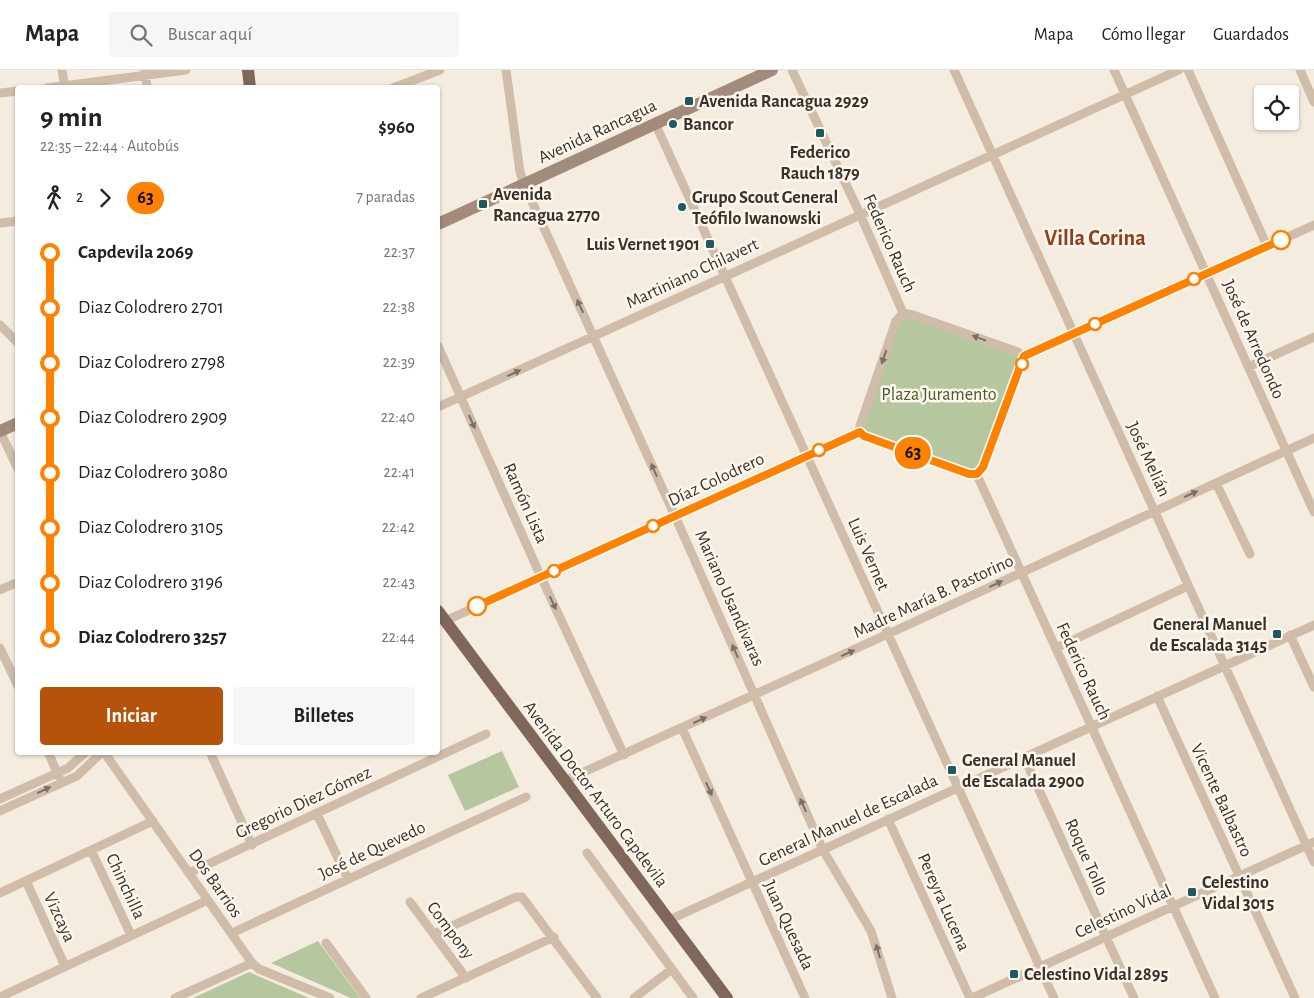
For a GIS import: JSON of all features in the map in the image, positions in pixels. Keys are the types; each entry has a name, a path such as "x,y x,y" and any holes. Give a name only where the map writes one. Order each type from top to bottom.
{"main road":[{"path":"248,70 250,85"},
{"name":"Avenida Rancagua","path":"440,223 772,70"},
{"path":"0,431 15,424"},
{"name":"Avenida Doctor Arturo Capdevila","path":"441,616 727,998"}],"street":[{"path":"62,70 65,85"},
{"path":"71,85 145,73 186,70"},
{"path":"401,85 440,70"},
{"name":"Mariano Usandivaras","path":"506,70 520,172 524,184 675,516 823,850 871,931 892,998"},
{"name":"Federico Rauch","path":"792,70 860,214 903,313 896,321 860,426 860,432"},
{"name":"José Melián","path":"954,70 1188,586 1310,843 1314,862"},
{"name":"José de Arredondo","path":"1114,70 1314,512"},
{"name":"Martiniano Chilavert","path":"440,407 1178,70"},
{"path":"1188,70 1268,246"},
{"path":"1300,70 1314,102"},
{"path":"0,93 15,91"},
{"name":"Luis Vernet","path":"655,123 1054,998"},
{"path":"0,223 15,221"},
{"path":"860,432 864,436 969,474 977,474 983,467 1024,356 1314,225"},
{"path":"903,313 1009,349 1024,356"},
{"path":"0,325 15,340"},
{"path":"1248,367 1314,338"},
{"name":"Ramón Lista","path":"440,350 541,577 624,754"},
{"path":"0,431 15,463"},
{"name":"Díaz Colodrero","path":"441,616 541,577 860,432"},
{"name":"Madre María B. Pastorino","path":"564,781 1314,438"},
{"name":"Federico Rauch","path":"977,474 1215,998"},
{"path":"1216,483 1250,554"},
{"path":"0,590 15,583"},
{"path":"1056,648 1188,586"},
{"name":"General Manuel de Escalada","path":"669,920 1314,625"},
{"path":"1290,635 1314,687"},
{"path":"0,648 15,674"},
{"name":"Vicente Balbastro","path":"1158,696 1295,998"},
{"name":"Juan Quesada","path":"682,728 805,998"},
{"name":"Gregorio Diez Gómez","path":"189,874 486,734"},
{"path":"49,755 61,782"},
{"path":"0,799 74,764 83,755"},
{"path":"0,811 82,772 100,755"},
{"name":"Dos Barrios","path":"105,755 252,963 259,969 330,998"},
{"path":"211,755 252,844"},
{"name":"Roque Tollo","path":"1024,757 1134,998"},
{"name":"José de Quevedo","path":"232,934 526,797"},
{"path":"318,814 348,879"},
{"name":"Pereyra Lucena","path":"888,819 971,998"},
{"path":"0,893 153,822"},
{"name":"Celestino Vidal","path":"971,998 1310,843"},
{"name":"Chinchilla","path":"91,850 131,935"},
{"path":"586,853 693,998"},
{"name":"Vizcaya","path":"26,881 66,966"},
{"path":"434,934 520,897 525,899 597,998"},
{"path":"0,997 208,900"},
{"name":"Compony","path":"410,902 466,978"},
{"path":"421,998 554,938"},
{"path":"326,943 366,998"},
{"path":"175,998 252,963"},
{"path":"634,998 672,969"}],"green space":[{"name":"Plaza Juramento","path":"903,313 1024,356 977,475 860,432"},
{"path":"502,751 519,787 465,811 448,775"},
{"path":"318,941 360,998 351,998 271,963"},
{"path":"249,972 309,998 193,998"}],"bus line":[{"name":"63","path":"477,606 860,432 864,436 951,468 969,474 977,474 983,467 1024,356 1281,240"}],"place":[{"name":"Avenida Rancagua 2929","path":"689,101"},
{"name":"Bancor","path":"673,124"},
{"name":"Federico Rauch 1879","path":"820,133"},
{"name":"Avenida Rancagua 2770","path":"483,204"},
{"name":"Grupo Scout General Teófilo Iwanowski","path":"682,207"},
{"name":"Luis Vernet 1901","path":"710,244"},
{"name":"General Manuel de Escalada 3145","path":"1277,634"},
{"name":"General Manuel de Escalada 2900","path":"952,770"},
{"name":"Celestino Vidal 3015","path":"1192,892"},
{"name":"Celestino Vidal 2895","path":"1014,974"}],"district":[{"name":"Villa Corina","path":"1095,237"}]}
